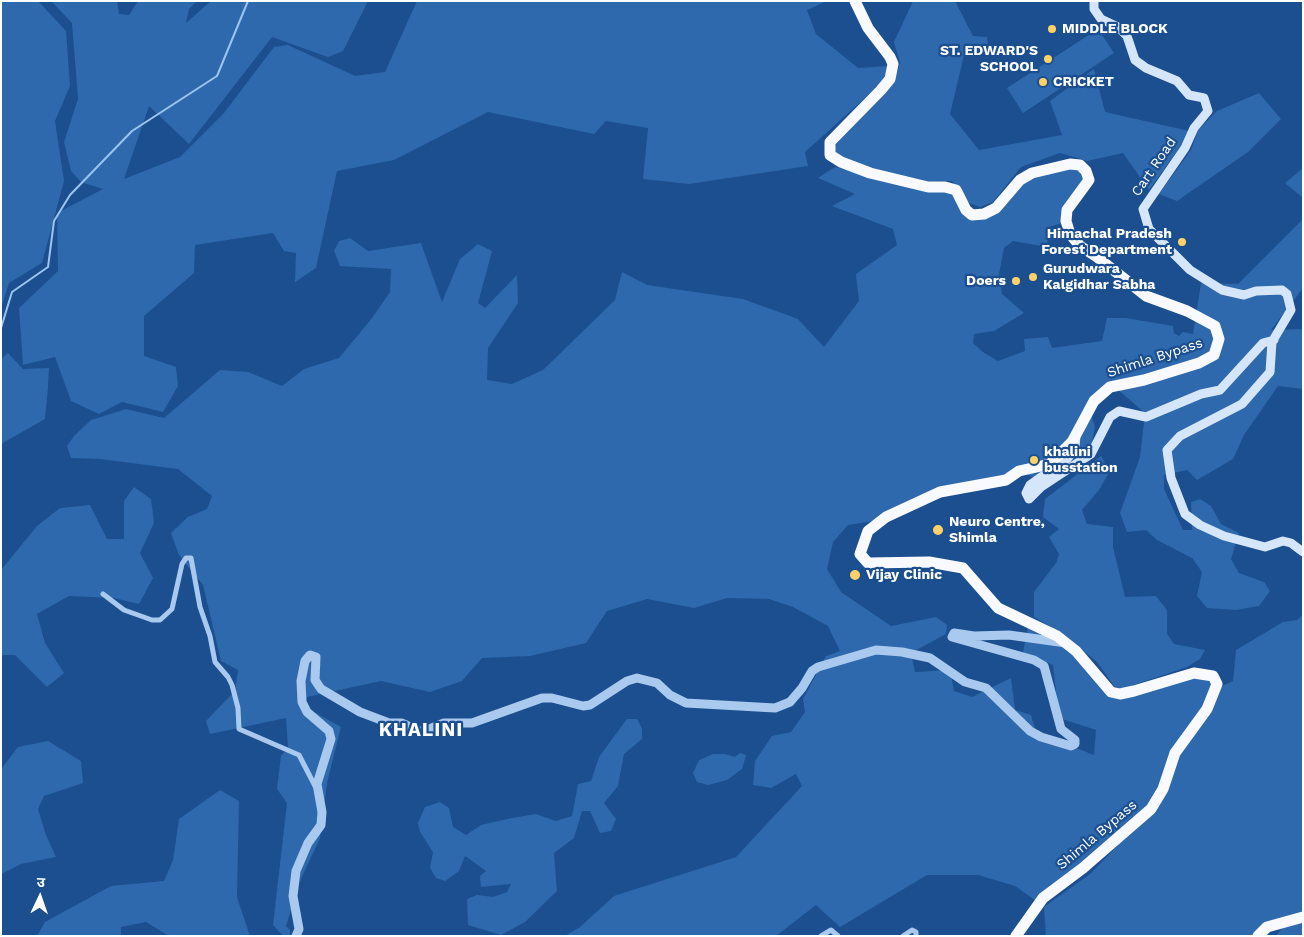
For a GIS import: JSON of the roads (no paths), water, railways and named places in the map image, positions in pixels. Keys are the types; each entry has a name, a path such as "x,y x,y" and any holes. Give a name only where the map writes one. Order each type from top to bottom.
{"highway":[{"name":"Shimla Bypass","path":"855,1 865,23 893,64 890,79 830,142 830,155 841,162 870,172 928,187 945,187 956,190 966,210 972,215 984,214 996,208 1020,180 1032,173 1070,164 1080,165 1086,171 1089,180 1068,210 1066,221 1070,234 1080,246 1146,296 1187,311 1215,326 1219,339 1214,355 1199,363 1144,380 1110,387 1094,401 1072,442 1050,464 1019,471 1006,480 940,492 886,517 868,531 860,554 868,564 929,562 963,568 998,608 1057,636 1076,651 1110,692 1120,694 1134,691 1194,673 1213,676 1217,684 1208,709 1175,753 1163,789 1150,809 1083,868 1043,898 1016,936"},
{"path":"1258,936 1267,927 1303,917"}],"main road":[{"name":"Cart Road","path":"1094,1 1094,9 1101,19 1118,27 1127,36 1135,60 1146,68 1177,81 1189,95 1204,98 1208,111 1194,128 1185,148 1142,209 1149,229 1190,270 1222,290 1244,295 1256,291 1282,290 1287,294 1291,310 1274,340 1270,372 1242,404 1180,436 1167,450 1171,478 1185,514 1200,525 1224,536 1265,547 1283,541 1291,542 1303,552"},
{"name":"Cart Road","path":"1076,435 1075,448 1068,458 1030,485 1026,493 1030,500 1041,487 1091,454 1110,416 1119,411 1146,417 1201,394 1220,390 1263,343 1274,340"}],"street":[{"path":"103,594 124,610 152,620 160,620 172,609 182,564 186,558 191,558 200,610 210,636 214,662 228,677 232,685 238,708 239,729 299,754 317,789"},
{"path":"296,936 299,929 293,896 296,871 304,851 319,829 322,820 317,789 318,777 331,739 329,731 307,712 302,702 301,688 304,665 306,659 312,655 316,657 315,680 321,690 360,712 389,723 402,723 422,732 444,723 472,723 542,698 552,698 583,706 590,705 627,681 637,678 650,680 674,698 686,702 775,708 790,702 802,688 812,671 818,667 876,650 902,652 930,658 961,680 986,688 1030,731 1069,746 1075,744 1075,740 1060,727 1044,666 1030,658 952,636 954,633 974,636 1009,635 1066,643"},
{"path":"820,936 831,930 838,936"},
{"path":"903,936 912,930 916,932 916,936"}],"waterway":[{"path":"1,328 12,292 48,267 54,221 70,195 132,131 217,76 248,1"}],"place":[{"name":"MIDDLE BLOCK","path":"1052,29"},
{"name":"ST. EDWARD'S SCHOOL","path":"1048,59"},
{"name":"CRICKET","path":"1043,82"},
{"name":"Himachal Pradesh Forest Department","path":"1182,242"},
{"name":"Gurudwara Kalgidhar Sabha","path":"1033,277"},
{"name":"Doers","path":"1016,281"},
{"name":"khalini busstation","path":"1034,460"},
{"name":"Neuro Centre, Shimla","path":"938,530"},
{"name":"Vijay Clinic","path":"855,575"}],"district":[{"name":"KHALINI","path":"421,730"}]}
